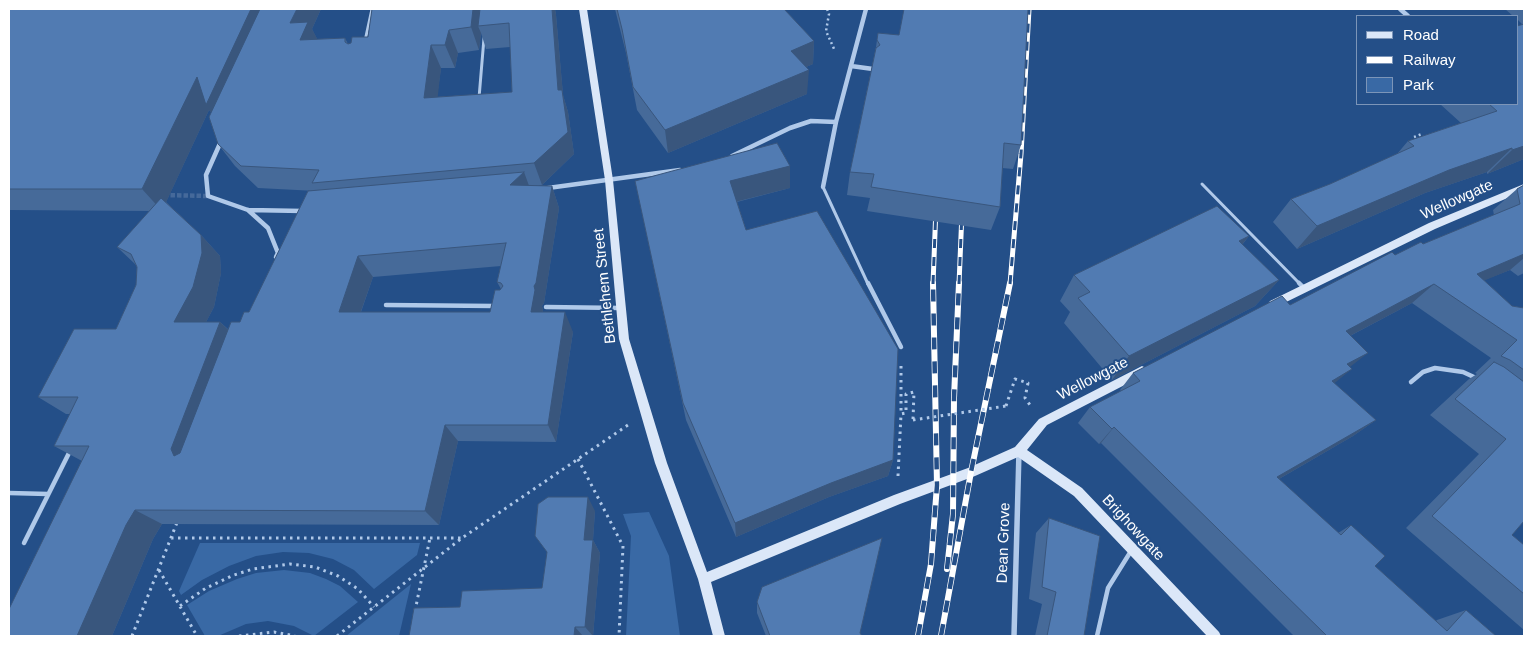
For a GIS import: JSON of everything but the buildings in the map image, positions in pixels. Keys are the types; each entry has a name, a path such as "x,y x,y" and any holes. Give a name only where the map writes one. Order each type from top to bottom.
{"street":[{"name":"Bethlehem Street","path":"583,9 609,180 624,340 661,463 704,579 719,636"},
{"path":"823,188 836,122 866,9"},
{"path":"851,66 873,69"},
{"path":"725,159 790,128 811,122 836,122"},
{"path":"225,131 206,175 208,196 248,210 311,210"},
{"path":"542,189 687,169"},
{"name":"Wellowgate","path":"1260,310 1451,218 1524,187"},
{"path":"248,210 268,228 278,253 275,262"},
{"name":"Wellowgate","path":"704,579 898,499 972,472 1019,451 1043,422 1147,368"},
{"name":"Brighowgate","path":"1019,451 1078,492 1215,636"},
{"name":"Dean Grove","path":"1014,636 1019,451"}],"lane":[{"path":"364,46 372,9"},
{"path":"479,101 484,36"},
{"path":"1202,184 1304,288"},
{"path":"823,188 854,256 901,347"},
{"path":"386,305 498,306"},
{"path":"546,307 620,308"},
{"path":"1410,382 1424,372 1435,368 1463,372 1481,380"},
{"path":"24,543 73,445"},
{"path":"9,493 48,494"},
{"path":"1097,636 1108,588 1132,549"}],"path":[{"path":"827,9 829,14 826,31 834,50 844,65 851,66"},
{"path":"1419,141 1414,137 1422,134"},
{"path":"898,499 901,347"},
{"path":"900,414 906,413 906,394 914,392 914,420 1006,406 1015,379 1028,383 1025,398"},
{"path":"337,636 462,538 645,413"},
{"path":"578,459 623,546 619,636"},
{"path":"132,636 181,511"},
{"path":"171,538 462,538"},
{"path":"414,617 430,538"},
{"path":"180,606 206,588 234,575 253,569 290,564 315,567 338,576 358,589 374,607"},
{"path":"159,569 197,636"},
{"path":"239,636 268,632 281,632 295,636"}],"green space":[{"path":"649,512 669,556 680,636 626,636 631,536 623,514"},
{"path":"200,543 420,543 417,555 374,589 354,570 333,559 309,553 283,552 256,556 229,566 202,580 181,595 179,591"},
{"path":"284,570 310,573 326,579 340,586 358,602 314,636 294,626 268,621 246,624 218,636 205,636 187,605 209,591 237,579 256,573"},
{"path":"411,584 399,636 346,636"}],"tunnel":[{"path":"164,195 208,196"}],"railway":[{"path":"1010,284 1021,154 1029,9"},
{"path":"933,284 936,207"},
{"path":"959,284 962,212"},
{"path":"947,569 953,514 954,398 959,283"},
{"path":"941,636 971,472 1010,283"},
{"path":"918,636 931,564 937,485 933,284"}]}
